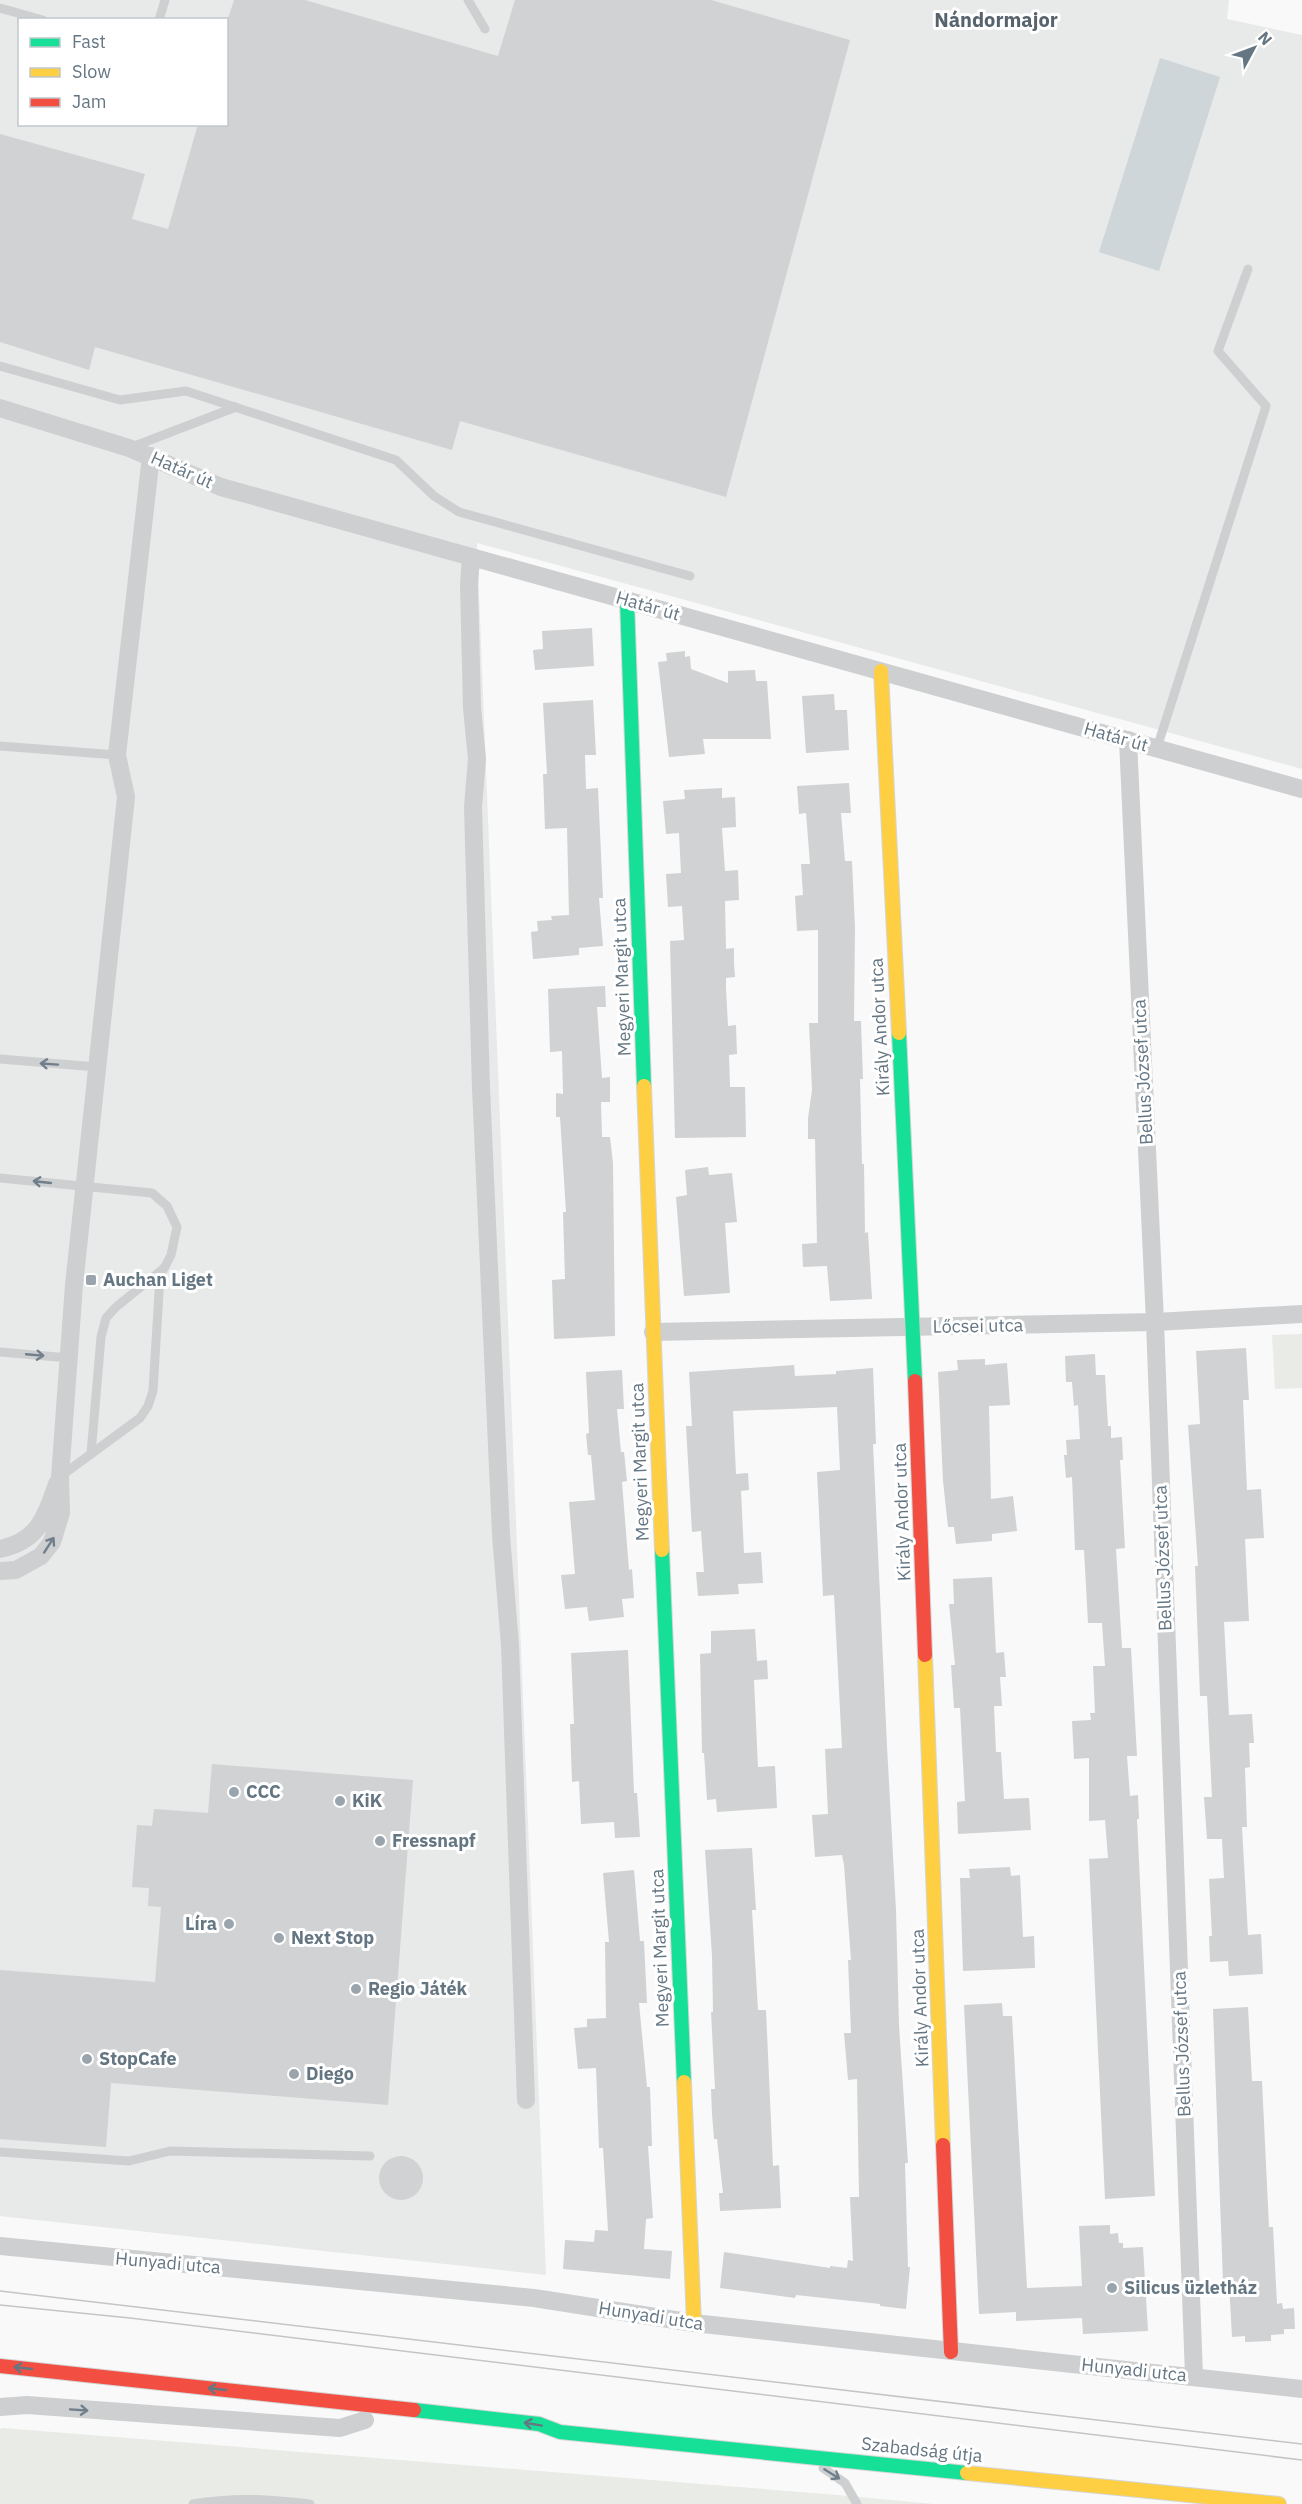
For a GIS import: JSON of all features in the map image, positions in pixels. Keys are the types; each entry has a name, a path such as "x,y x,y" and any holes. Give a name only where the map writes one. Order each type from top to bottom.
{"street":[{"name":"Határ út","path":"0,408 129,448 220,487 1302,789"},
{"path":"0,1571 16,1570 41,1556 52,1542 62,1514 60,1477 69,1358 126,796 117,755 151,456"},
{"path":"471,557 468,585 472,708 477,759 473,807 481,1089 501,1535 510,1646 526,2100"},
{"name":"Megyeri Margit utca","path":"627,600 653,1332 694,2323"},
{"name":"Király Andor utca","path":"881,671 913,1328 951,2352"},
{"name":"Bellus József utca","path":"1128,740 1155,1322 1194,2376"},
{"name":"Lőcsei utca","path":"653,1332 1155,1322 1302,1314"},
{"path":"0,1549 18,1544 37,1529 60,1477"},
{"name":"Hunyadi utca","path":"0,2246 534,2298 694,2323 1302,2389"},
{"path":"0,2352 482,2408 505,2420"},
{"path":"0,2366 539,2424 560,2432"},
{"path":"0,2406 27,2405 340,2428 371,2421"},
{"path":"224,2405 371,2421"},
{"path":"539,2439 560,2432"},
{"name":"Szabadság útja","path":"560,2432 1279,2504"}],"lane":[{"path":"160,18 165,0"},
{"path":"468,0 484,29"},
{"path":"0,8 36,18"},
{"path":"1157,748 1266,406 1218,351 1248,268"},
{"path":"0,366 120,400 186,391 396,460 434,496 459,512 690,576"},
{"path":"129,448 236,407"},
{"path":"0,746 117,755"},
{"path":"0,1059 97,1067"},
{"path":"0,1178 152,1193 161,1199 174,1218 177,1227 171,1255 160,1276 153,1391 148,1406 140,1418 60,1477"},
{"path":"91,1454 101,1337 106,1318 116,1307 163,1269"},
{"path":"0,1352 69,1358"},
{"path":"0,2152 129,2161 170,2151 370,2156"},
{"path":"796,2456 833,2473 845,2483 857,2504"},
{"path":"193,2504 226,2498 310,2504"}],"shaded area":[{"path":"0,0 1229,0 1227,19 1302,35 1302,769 477,543 546,2275 0,2216"},
{"path":"1160,58 1220,77 1159,271 1099,252"},
{"path":"1302,1334 1302,1388 1275,1389 1272,1335"},
{"path":"0,2429 934,2504 0,2504"}],"building":[{"path":"234,0 305,0 498,56 515,0 711,0 850,40 726,497 460,421 452,450 95,347 89,370 0,342 0,134 145,174 132,219 168,229 197,126 228,126 228,19"},
{"path":"592,628 594,666 535,670 533,650 543,649 542,631"},
{"path":"685,651 685,657 690,656 691,669 728,683 728,671 755,670 756,681 767,681 771,739 703,739 705,754 669,757 658,662 667,661 666,653"},
{"path":"834,694 835,710 847,710 849,750 806,753 802,696"},
{"path":"593,700 596,755 585,755 586,789 598,788 603,898 599,898 603,946 579,948 579,955 533,959 531,932 538,931 537,921 552,920 551,916 569,915 567,828 545,829 543,774 547,774 543,703"},
{"path":"849,783 851,813 841,813 845,861 852,861 855,928 854,1021 861,1021 862,1164 864,1164 865,1233 868,1232 872,1299 830,1301 827,1266 803,1267 802,1244 817,1243 815,1139 808,1139 808,1118 812,1090 809,1023 818,1023 818,930 797,931 795,896 803,895 801,864 810,864 806,813 799,814 797,786"},
{"path":"722,788 722,798 735,797 736,827 722,828 725,871 738,870 739,900 725,901 726,949 734,948 735,977 726,978 728,1026 736,1025 737,1054 729,1055 730,1087 745,1087 746,1137 675,1138 670,941 684,940 682,906 668,907 666,874 681,873 679,833 666,834 663,801 685,799 684,790"},
{"path":"605,986 606,1007 597,1007 602,1078 610,1077 610,1102 601,1102 602,1137 610,1137 613,1163 615,1336 554,1339 552,1280 565,1279 563,1212 566,1212 560,1117 556,1117 556,1093 563,1094 562,1051 550,1052 548,989"},
{"path":"708,1167 709,1175 732,1173 737,1222 725,1223 730,1293 684,1296 676,1197 687,1195 685,1170"},
{"path":"1246,1348 1249,1400 1243,1400 1247,1490 1261,1489 1264,1538 1245,1539 1249,1621 1224,1622 1229,1715 1252,1714 1254,1743 1249,1743 1250,1767 1245,1768 1247,1827 1242,1827 1248,1935 1261,1934 1263,1974 1229,1976 1228,1961 1210,1962 1209,1936 1212,1936 1209,1879 1224,1878 1222,1839 1207,1839 1204,1797 1212,1797 1207,1696 1200,1696 1195,1566 1198,1566 1188,1425 1200,1424 1196,1351"},
{"path":"1095,1354 1096,1375 1105,1375 1108,1426 1111,1426 1111,1438 1122,1437 1123,1460 1120,1460 1125,1548 1116,1549 1122,1648 1131,1648 1137,1756 1127,1756 1130,1796 1138,1795 1139,1819 1137,1819 1155,2196 1105,2199 1089,1859 1108,1858 1105,1820 1089,1821 1089,1758 1074,1759 1072,1721 1091,1720 1090,1713 1095,1713 1093,1666 1105,1666 1102,1623 1088,1623 1084,1550 1075,1550 1072,1477 1066,1478 1064,1455 1067,1455 1066,1440 1080,1439 1078,1405 1074,1406 1072,1382 1066,1382 1065,1356"},
{"path":"985,1359 985,1365 1007,1363 1010,1405 989,1406 991,1499 1013,1496 1017,1531 992,1534 992,1541 956,1544 954,1527 948,1527 943,1481 938,1372 958,1370 957,1360"},
{"path":"794,1365 795,1376 836,1374 836,1371 873,1368 876,1444 873,1444 896,1910 899,2025 908,2163 905,2163 908,2267 910,2267 906,2309 880,2306 880,2304 796,2295 795,2298 720,2288 724,2252 830,2268 830,2266 847,2268 848,2260 853,2261 850,2197 859,2197 857,2079 848,2080 844,2033 851,2033 848,1960 851,1960 844,1865 842,1855 815,1857 812,1815 828,1814 825,1749 842,1748 834,1595 823,1596 817,1472 840,1470 837,1407 733,1411 736,1474 748,1473 749,1490 741,1491 744,1553 761,1552 763,1583 738,1584 739,1594 698,1596 696,1572 704,1572 701,1531 692,1532 686,1426 692,1426 689,1372"},
{"path":"622,1370 624,1409 617,1409 621,1452 624,1452 627,1481 622,1482 629,1570 632,1569 634,1598 622,1599 624,1617 589,1621 587,1607 565,1609 561,1575 575,1574 569,1502 595,1500 591,1455 588,1455 586,1434 589,1433 586,1372"},
{"path":"992,1577 996,1653 1004,1652 1006,1677 1000,1677 1002,1706 994,1706 996,1752 1001,1752 1004,1799 1029,1798 1031,1830 958,1834 957,1802 965,1801 960,1708 954,1708 951,1665 955,1665 949,1604 954,1604 953,1579"},
{"path":"755,1629 757,1661 767,1660 768,1679 754,1680 758,1767 775,1766 777,1808 717,1812 716,1799 707,1800 704,1753 702,1753 700,1654 711,1653 711,1631"},
{"path":"628,1650 634,1793 637,1793 640,1837 615,1838 614,1822 581,1824 579,1781 572,1782 570,1724 574,1724 571,1653"},
{"name":"Next Stop","path":"212,1764 413,1780 388,2105 111,2083 106,2147 0,2139 0,1970 155,1982 161,1907 148,1906 149,1888 132,1887 137,1825 152,1826 154,1809 208,1813"},
{"path":"752,1848 756,1910 752,1910 758,2010 766,2010 773,2166 779,2165 781,2208 720,2211 719,2193 723,2193 712,2114 711,2089 715,2089 711,2012 713,2012 712,1956 705,1850"},
{"path":"1010,1867 1011,1876 1020,1875 1023,1937 1034,1936 1035,1968 963,1971 960,1878 970,1878 969,1869"},
{"path":"634,1870 640,1941 644,1941 647,2003 639,2003 647,2087 650,2087 652,2146 648,2146 653,2218 646,2219 644,2249 672,2251 670,2279 563,2269 565,2240 594,2242 595,2230 608,2231 603,2148 599,2148 596,2068 578,2069 574,2028 587,2027 587,2019 606,2018 605,1942 609,1942 603,1873"},
{"path":"1002,2003 1003,2016 1012,2016 1027,2288 1082,2286 1079,2226 1110,2225 1110,2234 1118,2233 1119,2243 1123,2243 1123,2248 1143,2247 1148,2331 1083,2334 1082,2318 1016,2321 1016,2312 979,2314 964,2005"},
{"path":"1248,2007 1252,2081 1262,2081 1269,2227 1273,2227 1277,2304 1282,2303 1283,2309 1294,2308 1295,2329 1284,2329 1284,2334 1271,2335 1271,2341 1245,2342 1245,2336 1232,2337 1229,2282 1223,2282 1213,2009"},
{"path":"401,2156 417,2162 423,2178 417,2194 401,2200 385,2194 379,2178 385,2162"}],"tram line":[{"path":"0,2291 1302,2444"},
{"path":"0,2305 130,2318 1302,2460"}],"traffic: fast":[{"path":"627,600 644,1086"},
{"path":"899,1033 915,1381"},
{"path":"662,1550 684,2082"},
{"path":"414,2410 539,2424 560,2432 967,2473"}],"traffic: slow":[{"path":"881,671 899,1033"},
{"path":"644,1086 662,1550"},
{"path":"925,1655 943,2145"},
{"path":"684,2082 694,2323"},
{"path":"967,2473 1279,2504"}],"traffic: jam":[{"path":"915,1381 925,1655"},
{"path":"943,2145 951,2352"},
{"path":"0,2366 414,2410"}],"place":[{"name":"Auchan Liget","path":"91,1280"},
{"name":"CCC","path":"234,1792"},
{"name":"KiK","path":"340,1801"},
{"name":"Fressnapf","path":"380,1841"},
{"name":"Líra","path":"229,1924"},
{"name":"Next Stop","path":"279,1938"},
{"name":"Regio Játék","path":"356,1989"},
{"name":"StopCafe","path":"87,2059"},
{"name":"Diego","path":"294,2074"},
{"name":"Silicus üzletház","path":"1112,2288"}],"district":[{"name":"Nándormajor","path":"996,20"}]}
